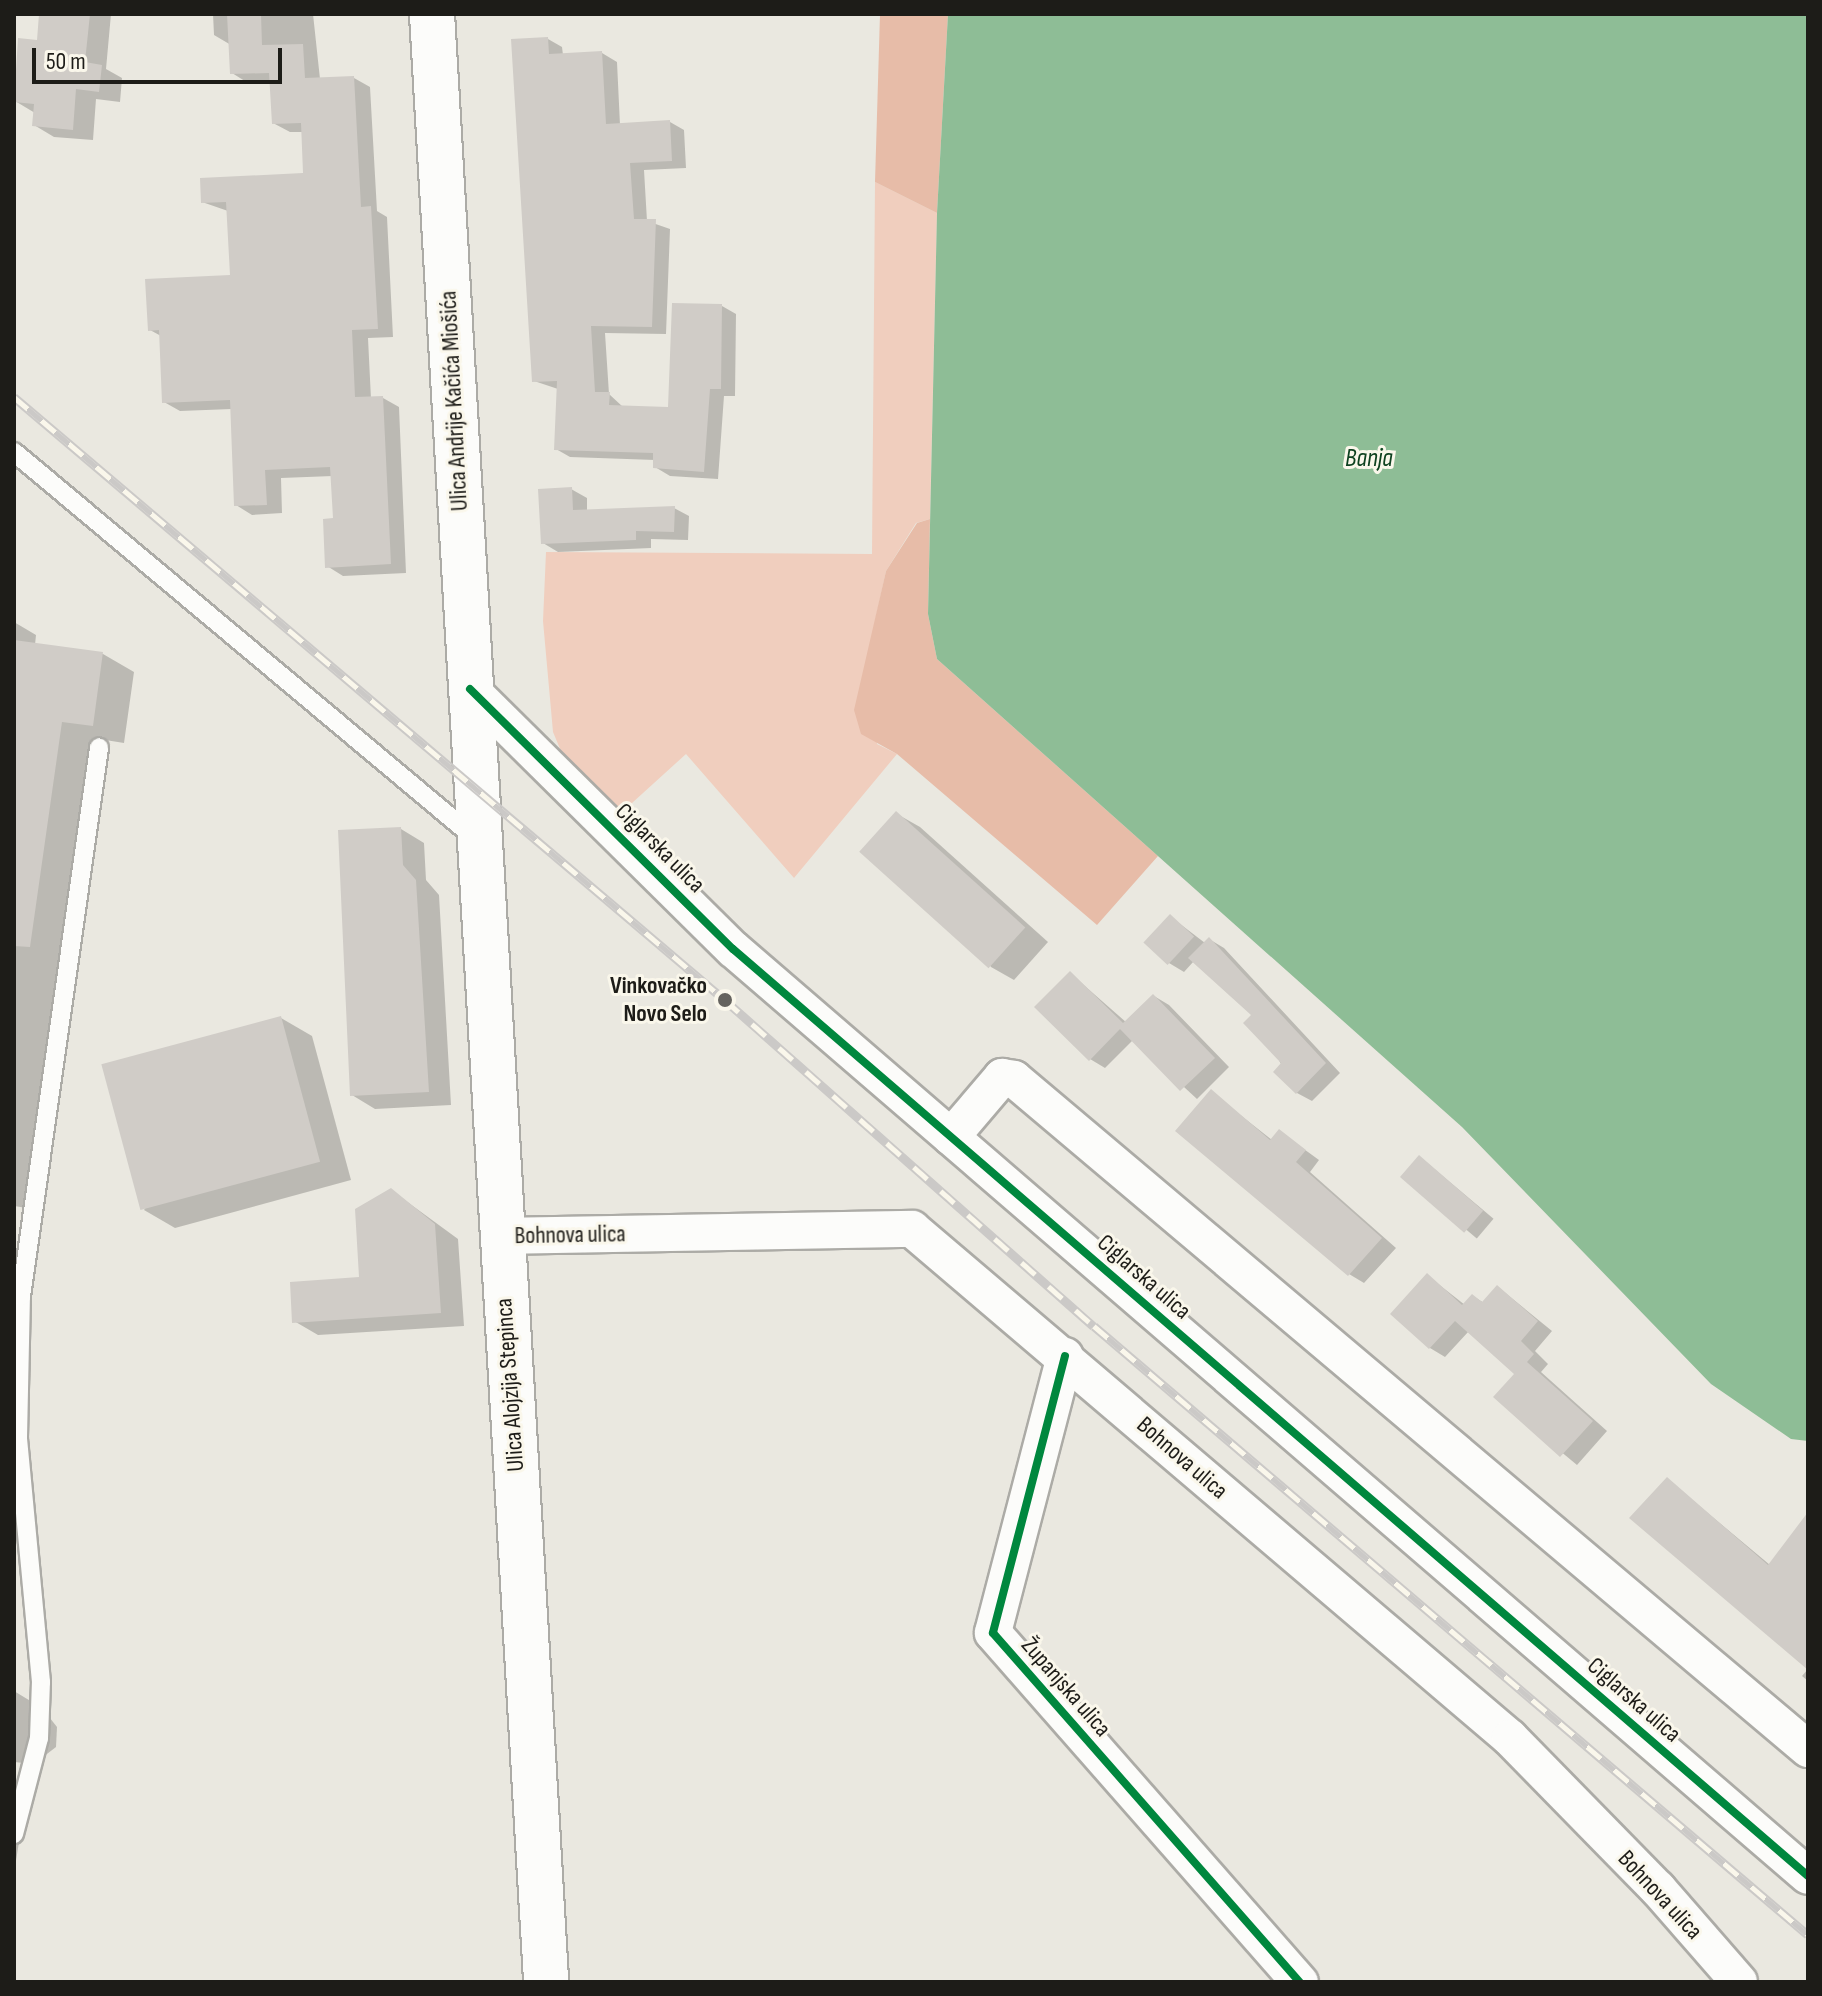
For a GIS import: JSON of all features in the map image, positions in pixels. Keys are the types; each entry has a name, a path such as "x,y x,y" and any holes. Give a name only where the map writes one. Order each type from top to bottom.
{"main road":[{"name":"Ulica Andrije Kačića Miošića","path":"432,14 475,789"},
{"name":"Ulica Alojzija Stepinca","path":"475,789 546,1982"}],"street":[{"name":"Ciglarska ulica","path":"470,689 733,949 1808,1876"},
{"path":"951,1137 1002,1077 1014,1079 1808,1749"},
{"name":"Bohnova ulica","path":"501,1236 912,1229 1065,1356 1510,1738 1658,1889 1739,1982"},
{"name":"Županjska ulica","path":"1065,1356 993,1633 1300,1982"}],"lane":[{"path":"14,452 478,840"},
{"path":"14,1834 39,1738 41,1682 18,1437 21,1242 99,748"}],"shaded area":[{"path":"880,14 948,14 937,213 875,182"},
{"path":"875,182 937,213 930,519 916,523 886,571 872,635 877,744 897,754 794,878 686,754 610,823 571,775 553,732 543,621 546,552 872,554"},
{"path":"930,519 928,614 937,659 1158,856 1097,925 897,754 861,734 854,710 886,571 917,523"}],"water":[{"name":"Banja","path":"948,14 1808,14 1808,1441 1791,1439 1711,1384 1462,1127 937,659 928,614 937,213"}],"building":[{"path":"39,14 90,14 85,62 102,65 99,92 76,89 73,130 32,126 34,104 14,102 18,38 37,40"},
{"path":"227,14 261,14 262,45 303,44 305,78 354,76 361,207 371,206 378,329 352,330 355,397 383,396 391,564 325,568 323,519 333,518 330,467 265,470 267,505 234,506 230,400 162,403 159,330 148,331 145,279 230,275 226,202 201,203 200,178 303,173 301,123 272,124 269,73 230,74"},
{"path":"548,37 549,54 602,51 606,124 670,120 672,161 630,163 634,219 656,219 652,327 591,326 595,392 610,392 609,405 668,407 672,303 722,304 721,389 710,389 704,472 653,468 653,453 554,450 557,381 532,382 511,39"},
{"path":"572,487 573,510 675,506 674,532 636,531 636,540 541,544 538,489"},
{"path":"14,640 103,652 93,726 62,722 30,947 14,946"},
{"path":"896,811 1025,927 989,968 859,852"},
{"path":"401,827 403,865 416,880 429,1092 350,1096 338,830"},
{"path":"1170,914 1194,937 1168,965 1143,943"},
{"path":"1209,937 1326,1063 1296,1094 1273,1072 1281,1063 1243,1023 1251,1015 1188,958"},
{"path":"1070,971 1123,1023 1153,994 1215,1058 1180,1091 1120,1029 1089,1061 1034,1007"},
{"path":"281,1016 320,1162 140,1210 101,1064"},
{"path":"1211,1089 1270,1140 1279,1129 1306,1150 1296,1162 1382,1238 1348,1276 1175,1131"},
{"path":"1419,1155 1483,1211 1464,1233 1400,1177"},
{"path":"391,1188 435,1224 441,1313 292,1323 290,1282 359,1277 355,1209"},
{"path":"1427,1273 1462,1305 1472,1294 1482,1302 1497,1285 1538,1321 1521,1341 1534,1354 1527,1362 1593,1421 1560,1457 1493,1397 1514,1374 1455,1321 1429,1349 1390,1314"},
{"path":"1667,1477 1768,1565 1808,1512 1808,1670 1629,1518"}],"railway":[{"path":"14,397 725,1000 1094,1326 1808,1935"}],"cycle path":[{"path":"470,689 733,949 1808,1876"},
{"path":"1065,1356 993,1633 1300,1982"}],"place":[{"name":"Vinkovačko Novo Selo","path":"725,1000"}]}
